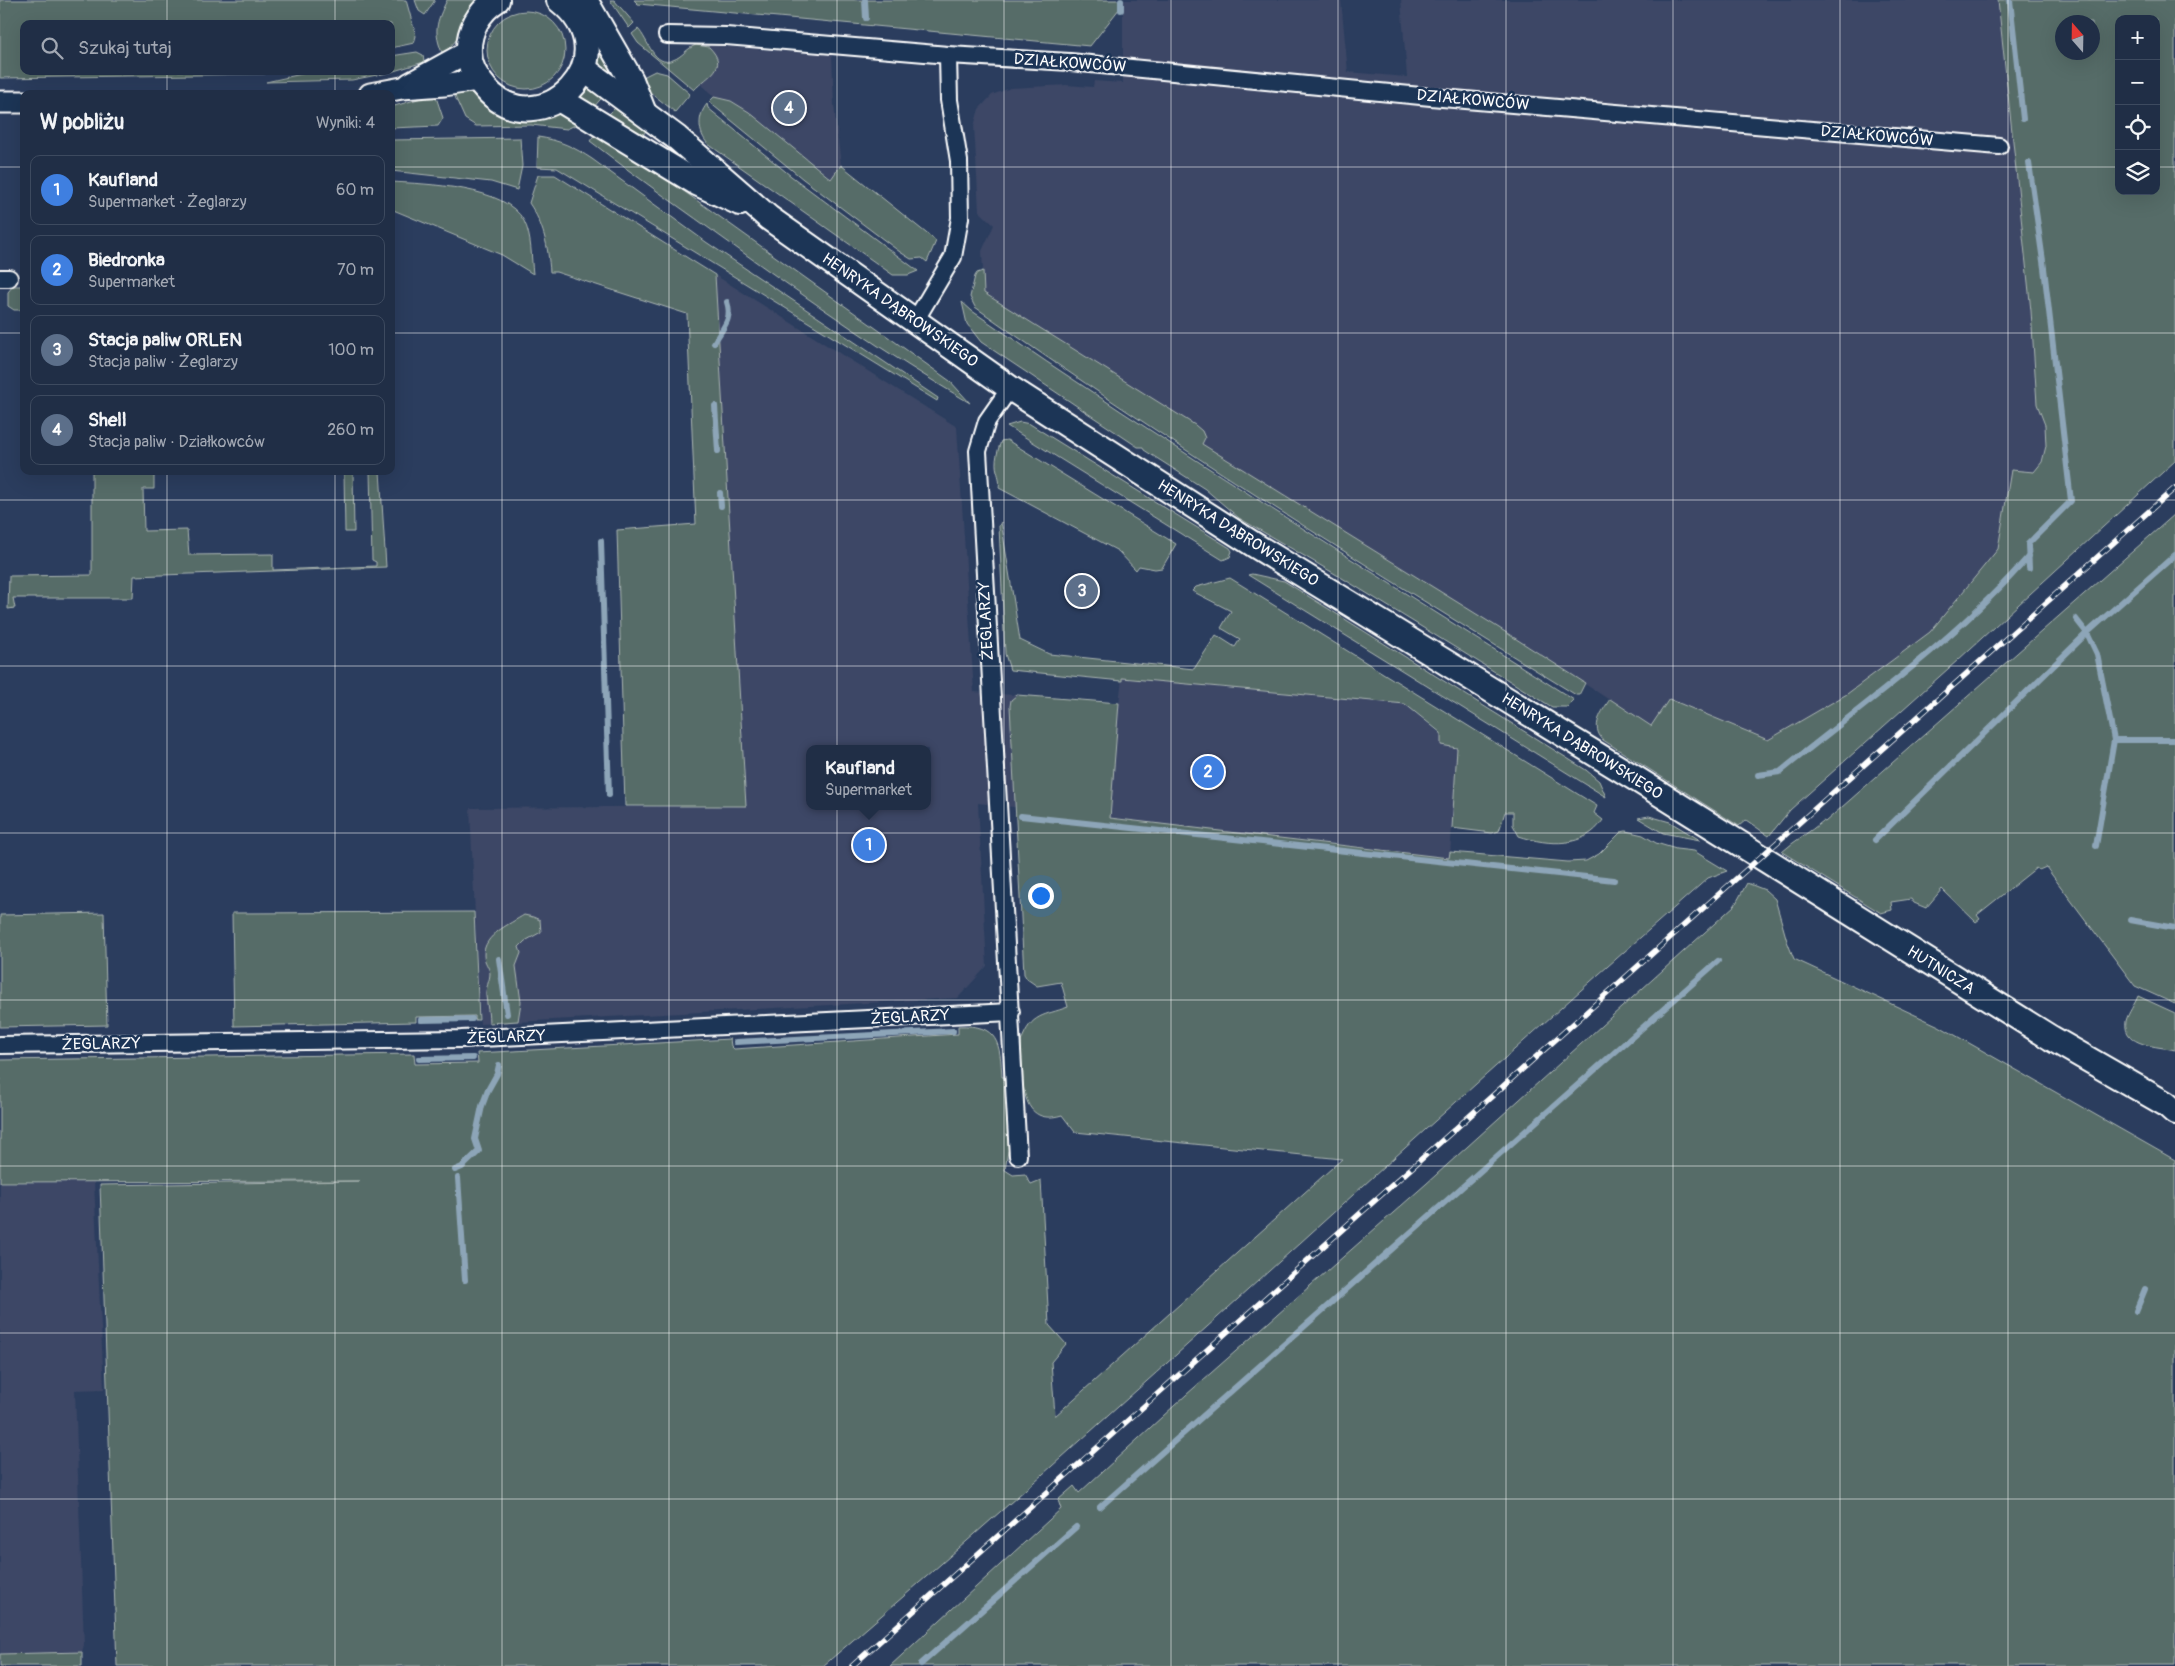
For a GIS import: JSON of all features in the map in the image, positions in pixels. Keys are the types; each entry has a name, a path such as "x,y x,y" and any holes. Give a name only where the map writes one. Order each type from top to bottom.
{"main road":[{"path":"492,1 474,25 469,51 470,61 477,80 492,97 514,107 537,108 559,99 570,91 584,69 587,53 585,37 580,22 570,9 559,0"},
{"path":"585,0 631,80 645,114"},
{"name":"HENRYKA DĄBROWSKIEGO","path":"584,69 677,138 769,218 1010,388 1256,546 1719,831"},
{"name":"HENRYKA DĄBROWSKIEGO","path":"559,99 697,183 769,218"},
{"name":"HUTNICZA","path":"1719,831 2051,1038 2172,1107"}],"street":[{"name":"DZIAŁKOWCÓW","path":"667,35 726,36 948,55 1070,62 1421,96 1999,146"},
{"path":"402,88 469,51"},
{"path":"915,321 953,257 960,218 959,161 949,100 948,55"},
{"path":"391,90 477,80"},
{"path":"0,102 20,102"},
{"name":"ŻEGLARZY","path":"1010,388 988,422 978,452 1018,1156"},
{"name":"ŻEGLARZY","path":"0,1045 461,1039 1010,1012"}],"shaded area":[{"path":"1123,0 1341,0 1348,72 1407,77 1401,0 1998,0 2031,311 2037,404 2045,425 2046,446 2042,462 2034,472 2011,471 1998,549 1930,632 1847,694 1768,740 1669,699 1651,727 1499,628 1201,444 1205,438 1195,425 984,293 982,251 994,225 979,211 974,126 979,109 992,95 1010,88 1067,85 1093,87 1094,81 1123,83"},
{"path":"705,45 832,55 834,105 841,165 832,179 749,112 731,101 715,98 700,83 707,79 709,47"},
{"path":"715,275 957,427 974,692 1119,703 1122,678 1405,704 1457,748 1450,858 978,803 987,966 958,998 480,1024 470,808 746,806"},
{"path":"94,1182 104,1389 75,1390 84,1645 82,1652 0,1654 0,1183"}],"green space":[{"path":"0,0 406,0 416,36 414,43 395,47 395,20 20,20 20,75 198,75 0,78"},
{"path":"415,0 435,0 425,15 419,11"},
{"path":"447,0 475,0 458,38 443,55 438,40 437,27"},
{"path":"610,0 614,0 634,23 629,28"},
{"path":"634,0 1123,0 1123,4 1090,46 638,4"},
{"path":"1998,0 2175,0 2175,461 1958,660 1790,810 1769,836 1746,820 1739,826 1603,740 1599,735 1597,724 1610,699 1651,726 1669,699 1768,740 1847,694 1930,632 1998,549 2011,470 2034,472 2042,462 2046,446 2045,425 2037,404 2031,311"},
{"path":"518,11 534,11 548,17 559,28 565,42 565,58 559,72 548,83 534,89 518,89 504,83 493,72 487,58 487,42 493,28 504,17"},
{"path":"591,24 618,76 612,85 595,59"},
{"path":"638,29 652,51 661,60 673,60 696,45 709,47 717,60 715,71 694,90 638,43 632,34"},
{"path":"417,52 423,55 424,62 395,71 395,55"},
{"path":"655,71 667,74 690,94 675,112 650,92 639,79"},
{"path":"297,75 377,75 352,80 266,82"},
{"path":"585,82 605,94 593,108 578,98"},
{"path":"452,90 471,93 484,99 561,111 581,122 567,129 531,125 476,126 465,119"},
{"path":"435,94 443,118 438,126 395,128 395,106"},
{"path":"714,97 731,101 749,112 831,179 841,165 936,241 927,262 922,258 911,259 900,252 803,179 709,102"},
{"path":"707,104 708,108 791,176 918,271 908,275 893,275 708,144 702,135 700,124 700,119"},
{"path":"616,107 648,128 640,139 607,116"},
{"path":"598,130 950,381 970,403 909,366 849,326 642,180 590,141"},
{"path":"538,137 566,145 592,159 706,242 938,398 937,401 557,168 537,167"},
{"path":"520,138 522,166 517,190 491,182 395,171 395,140"},
{"path":"538,175 555,175 715,275 746,806 625,806 617,530 696,524 687,314 556,272 550,272 544,236 538,219 529,203"},
{"path":"395,182 464,189 501,200 515,209 527,227 533,274 502,255 395,211"},
{"path":"983,271 984,293 1195,425 1202,431 1205,438 1202,444 1585,683 1579,695 1576,695 1272,506 1048,358 975,307 970,297 975,276"},
{"path":"13,286 20,286 20,310 14,310 8,306 8,292"},
{"path":"962,302 972,311 1046,362 1196,460 1574,700 1567,707 1552,707 1342,578 1239,518 1205,489 1144,450 1143,447 1138,447 981,342 967,324"},
{"path":"1020,422 1030,424 1230,548 1232,551 1230,557 1223,560 1007,426"},
{"path":"1007,440 1176,544 1162,568 1155,569 1139,566 1136,570 1118,551 999,488 996,467 997,456 1001,441"},
{"path":"92,475 154,475 154,489 143,489 144,531 187,530 189,555 273,554 273,570 376,566 376,562 372,560 370,475 380,475 386,567 134,576 133,598 13,598 15,608 8,609 9,576 92,575"},
{"path":"344,475 353,475 354,532 345,532"},
{"path":"2175,514 2175,1004 2135,986 2046,867 2039,870 2036,868 1977,915 1980,919 1976,922 1942,889 1926,908 1914,903 1911,899 1891,902 1892,910 1881,913 1782,852 1823,821 1825,822"},
{"path":"1001,522 1020,640 1049,654 1194,669 1216,635 1235,647 1240,639 1221,628 1231,611 1192,591 1196,587 1230,578 1597,806 1594,813 1603,820 1586,836 1576,840 1554,843 1519,836 1513,825 1513,812 1505,812 1499,831 1492,833 1452,828 1457,748 1441,745 1441,733 1405,704 1122,678 1122,681 1010,670 1005,654 999,526"},
{"path":"1252,574 1284,581 1586,770 1599,781 1606,797 1248,575"},
{"path":"1017,695 1119,703 1110,818 1449,858 1450,852 1568,862 1586,861 1599,854 1621,832 1626,831 1643,835 1656,843 1676,849 1694,851 1727,871 1708,878 1046,1471 823,1666 117,1666 100,1185 360,1181 0,1182 0,1060 414,1054 415,1064 478,1063 477,1053 730,1039 731,1046 734,1049 958,1034 958,1026 982,1028 995,1038 1000,1055 1002,1077 1007,1077 1011,1147 1008,1151 1005,1170 1013,1175 1025,1174 1031,1184 1041,1180 1049,1325 1066,1344 1051,1362 1055,1416 1342,1159 1075,1132 1062,1115 1047,1117 1036,1114 1029,1106 1023,1082 1021,1042 1029,1026 1039,1017 1068,1007 1061,982 1037,986 1027,979 1024,974 1010,706 1011,700"},
{"path":"1649,816 1670,822 1700,840 1663,833 1638,818"},
{"path":"1747,883 1765,890 1775,899 1794,959 1939,1026 2175,1160 2175,1666 890,1666 1061,1509 1058,1500 1074,1486 1079,1493 1186,1395 1426,1184 1735,905"},
{"path":"474,912 479,1020 475,1020 475,1016 416,1017 416,1022 234,1026 232,913"},
{"path":"104,913 107,1025 0,1027 0,915"},
{"path":"524,915 540,920 541,932 525,941 519,947 521,953 516,966 521,1002 518,1021 489,1023 486,993 490,973 484,958 485,948 498,931"},
{"path":"2138,996 2175,1013 2175,1050 2143,1044 2130,1036 2126,1030 2126,1021"},
{"path":"82,1652 82,1666 0,1666 0,1654"}],"waterway":[{"path":"865,0 866,18"},
{"path":"1121,0 1121,10"},
{"path":"2010,0 2023,119"},
{"path":"2029,163 2044,268 2071,501 2028,544 2029,568"},
{"path":"714,343 728,319 727,302"},
{"path":"715,406 718,451"},
{"path":"720,493 721,506"},
{"path":"601,541 609,795"},
{"path":"2096,846 2114,740 2097,654 2087,633 2175,555"},
{"path":"1758,775 1780,772 1909,669 1972,615 2029,556"},
{"path":"1875,840 2087,633 2076,619"},
{"path":"2114,740 2175,740"},
{"path":"1021,816 1614,880"},
{"path":"2130,920 2175,928"},
{"path":"499,959 507,1014"},
{"path":"1100,1507 1718,961"},
{"path":"421,1020 472,1019"},
{"path":"736,1042 953,1031"},
{"path":"419,1059 473,1058"},
{"path":"455,1170 462,1167 479,1151 475,1139 482,1106 497,1074 499,1065"},
{"path":"458,1178 465,1280"},
{"path":"2136,1311 2145,1289"},
{"path":"921,1664 1076,1527"}],"railway":[{"path":"852,1666 2175,488"}],"place":[{"name":"Shell","path":"789,108"},
{"name":"Stacja paliw ORLEN","path":"1082,591"},
{"name":"Biedronka","path":"1208,772"},
{"name":"Kaufland","path":"869,845"}]}
